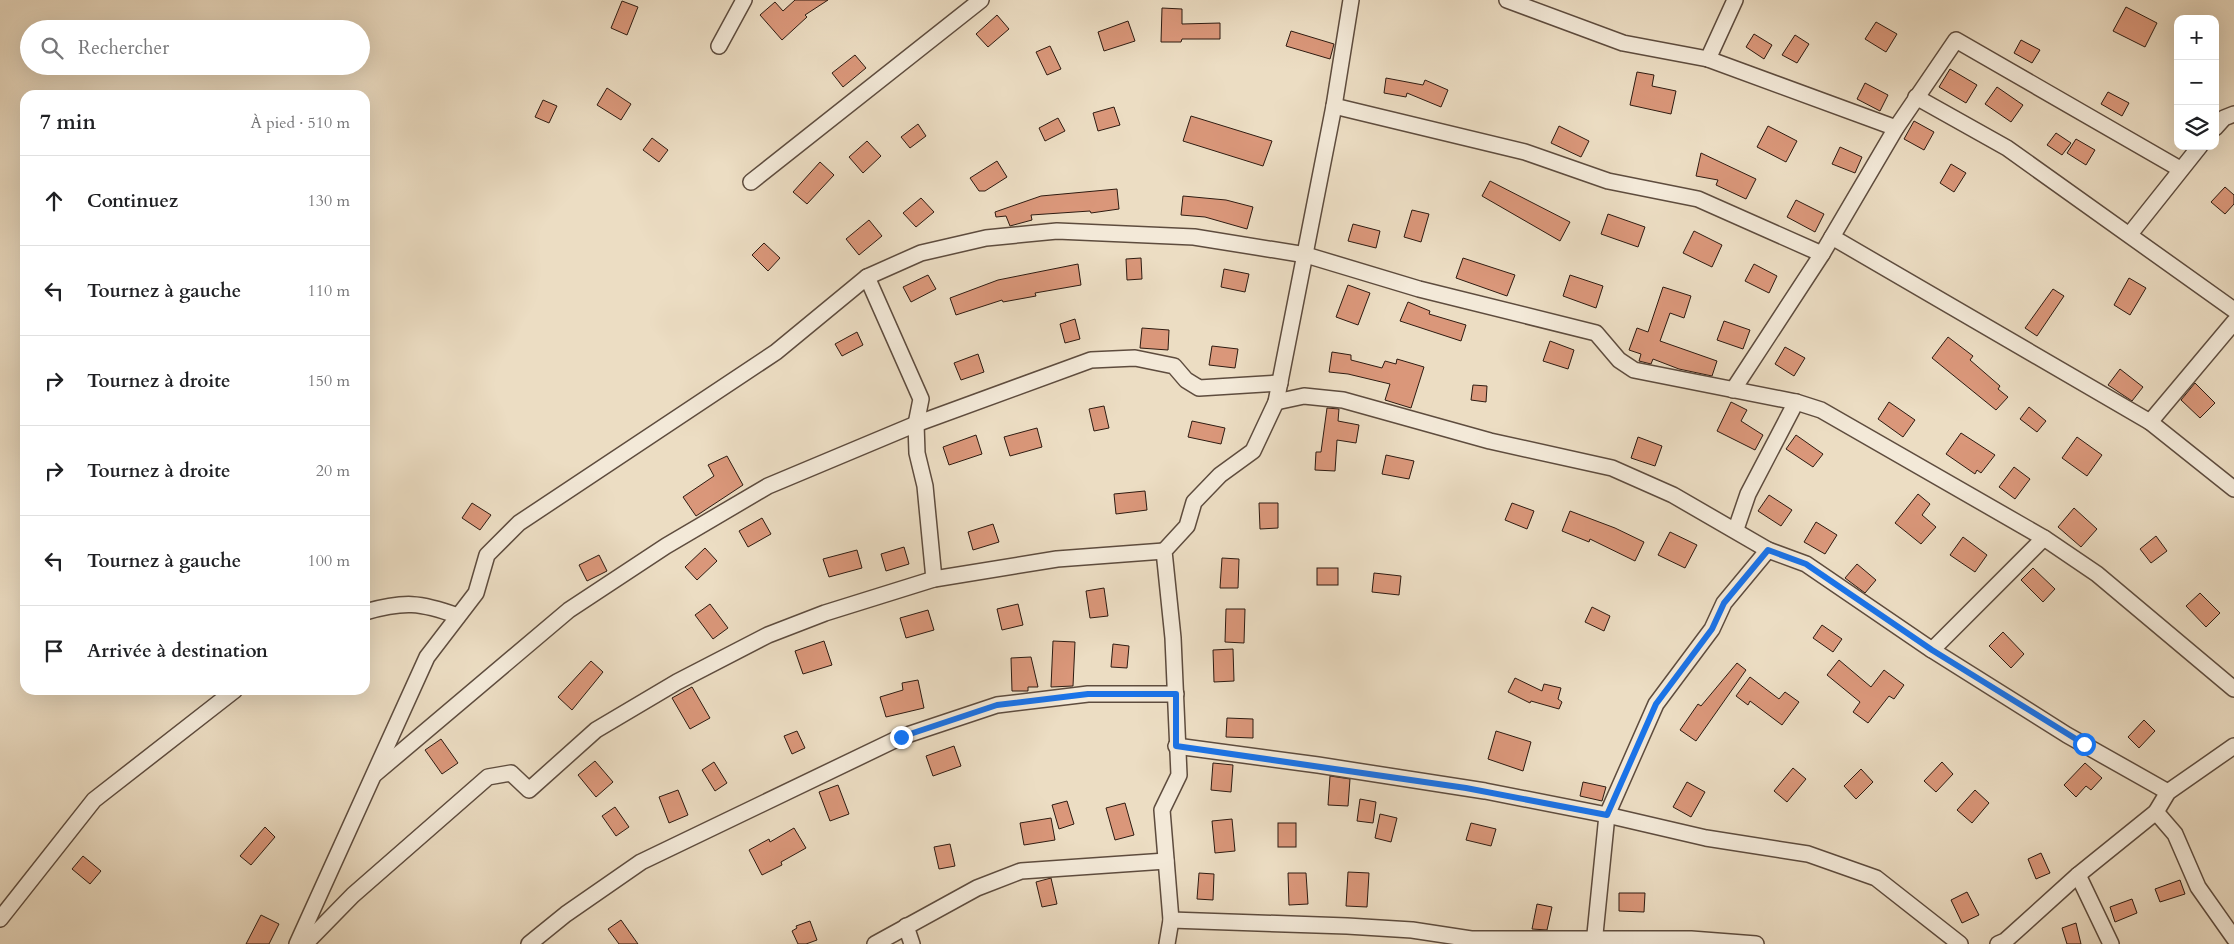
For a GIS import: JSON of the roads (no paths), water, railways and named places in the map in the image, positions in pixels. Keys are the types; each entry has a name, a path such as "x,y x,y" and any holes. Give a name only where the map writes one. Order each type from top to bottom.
{"street":[{"path":"719,46 744,0"},
{"path":"751,182 981,0"},
{"path":"305,944 353,895 488,777 511,773 530,790 596,730 677,682 768,635 825,613 934,579 1057,558 1164,551 1187,526 1194,502 1220,475 1253,451 1276,402 1334,106 1351,0"},
{"path":"1507,0 1623,43 1708,58 1896,128"},
{"path":"1708,58 1735,0"},
{"path":"1733,390 1822,254 1896,128 1956,40 2180,169"},
{"path":"1916,97 2007,148 2234,310"},
{"path":"1334,106 1525,152 1608,181 1698,199 1822,254"},
{"path":"2219,124 2224,118 2234,114"},
{"path":"2130,234 2197,150"},
{"path":"297,944 427,657 476,593 487,555 520,523 776,352 867,278 921,253 986,238 1058,232 1194,237 1306,254 1419,288 1596,333 1619,360 1634,370 1796,402 1821,410 2044,538 2097,574 2234,689"},
{"path":"1832,237 2150,422 2234,489"},
{"path":"867,278 921,399 916,424 918,453 925,486 934,579"},
{"path":"2150,422 2234,322"},
{"path":"372,777 569,610 666,546 768,486 916,424 1091,360 1135,358 1174,366 1186,380 1199,388 1280,383"},
{"path":"1276,402 1304,396 1343,400 1490,440 1612,468 1672,495 1768,550 1806,564 1932,650 2068,735 2168,792"},
{"path":"1736,530 1748,494 1796,402"},
{"path":"1932,650 2044,538"},
{"path":"1594,942 1607,815 1656,704 1712,629 1724,603 1768,550"},
{"path":"1164,551 1176,694 1176,746 1179,776 1162,810 1171,920 1167,944"},
{"path":"370,611 393,604 427,605 458,616"},
{"path":"528,944 566,914 641,862 901,737 997,705 1088,694 1176,694"},
{"path":"0,919 94,800 229,695"},
{"path":"1176,746 1475,789 1607,815 1706,838 1808,854 1876,878 1960,944"},
{"path":"1998,944 2005,941 2078,875 2156,812 2168,792 2234,746"},
{"path":"2156,812 2175,834 2198,887 2234,938"},
{"path":"874,944 977,888 1021,871 1166,861"},
{"path":"2078,875 2111,944"},
{"path":"1171,920 1412,930 1471,939 1594,942 1692,939 1756,944"},
{"path":"906,926 912,944"}]}
